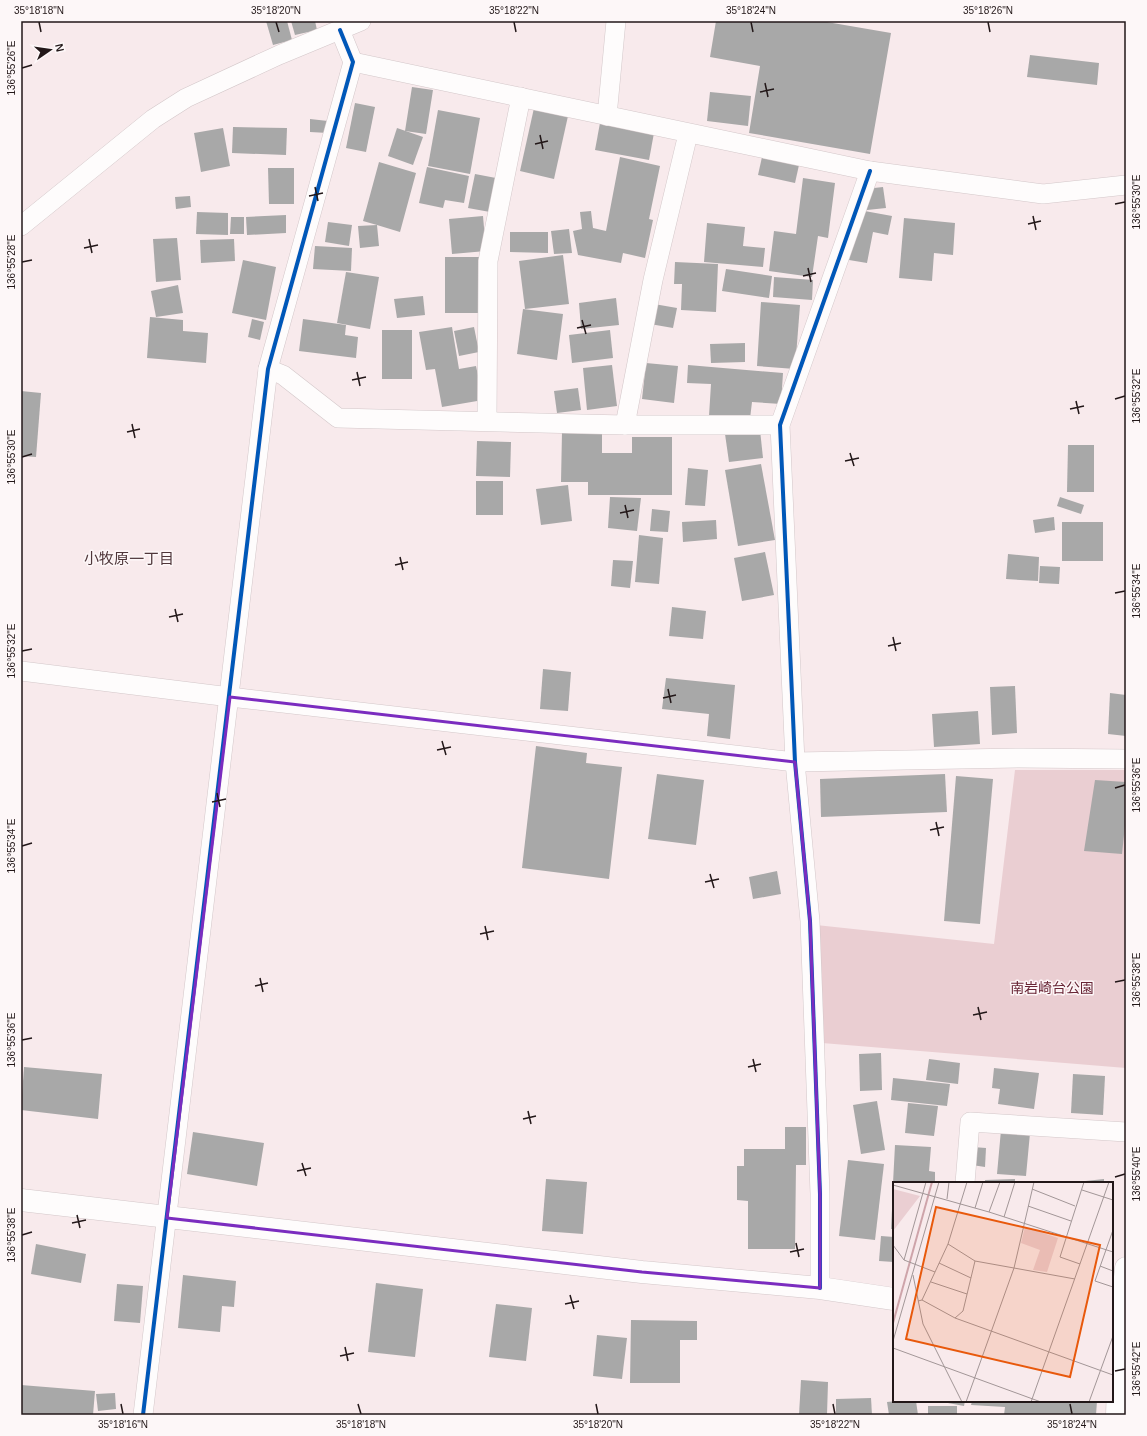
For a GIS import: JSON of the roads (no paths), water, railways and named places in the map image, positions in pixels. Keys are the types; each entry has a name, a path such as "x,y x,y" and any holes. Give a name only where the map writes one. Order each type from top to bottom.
{"street":[{"path":"21,226 160,115 186,98 280,55 361,21"},
{"path":"607,116 616,21"},
{"path":"143,1415 268,369 353,62 340,30"},
{"path":"353,62 688,134 870,171 1043,194 1126,185"},
{"path":"487,422 488,261 521,98"},
{"path":"624,425 652,280 688,134"},
{"path":"820,1288 820,1194 810,921 796,762 780,425 870,171"},
{"path":"268,369 283,375 338,418 624,425 780,425"},
{"path":"21,672 796,762 1019,758 1126,759"},
{"path":"965,1182 970,1122 1126,1132"},
{"path":"21,1200 642,1272 820,1288 893,1299"},
{"path":"1117,1415 1119,1324 1126,1268"}],"district":[{"name":"小牧原一丁目","path":"129,559"}],"park label":[{"name":"南岩崎台公園","path":"1052,988"}]}
